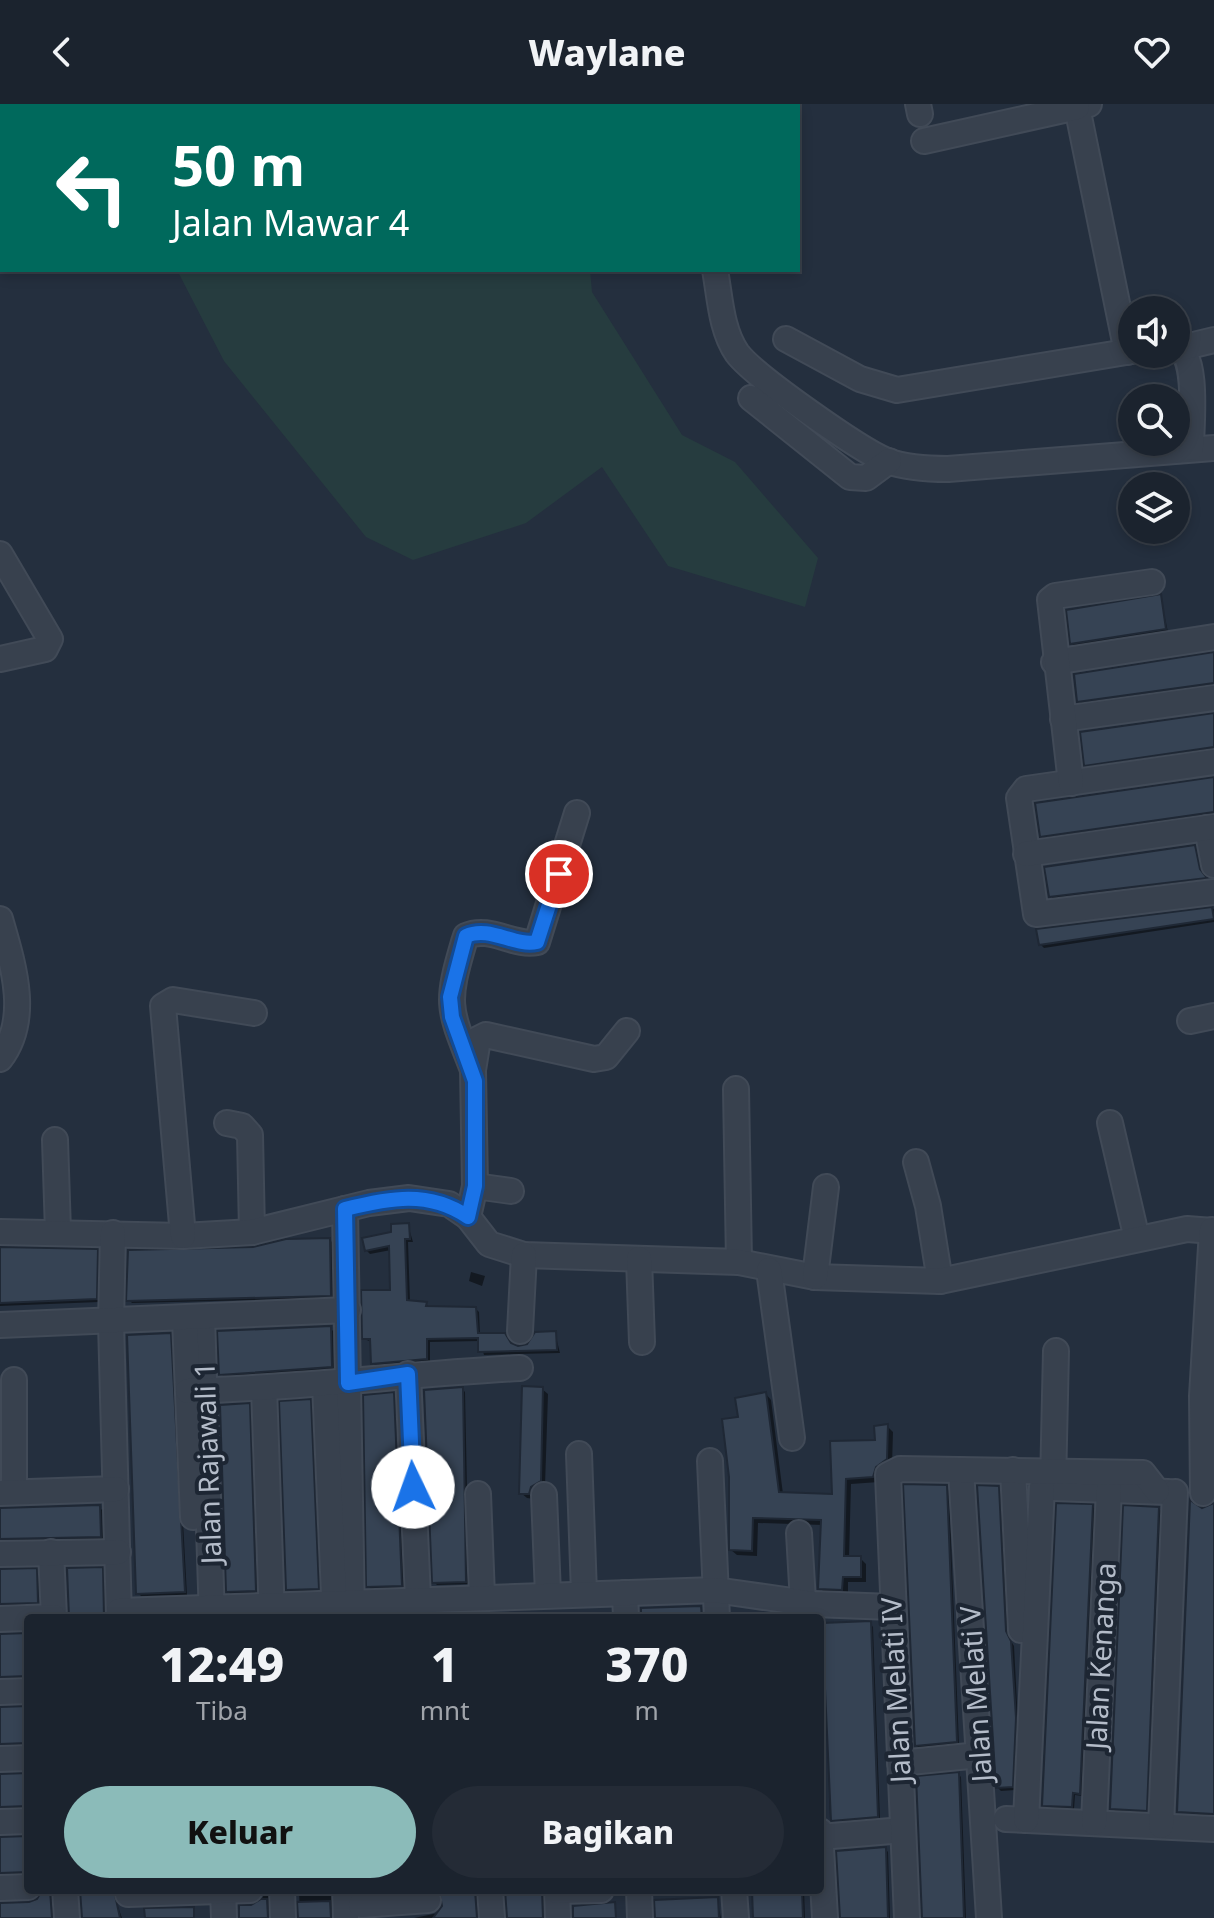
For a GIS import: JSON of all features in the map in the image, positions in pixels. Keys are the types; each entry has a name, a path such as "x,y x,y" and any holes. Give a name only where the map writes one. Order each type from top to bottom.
{"street":[{"path":"924,141 1083,105 1119,296"},
{"path":"715,272 724,322 743,360 832,427 889,461 929,469 1203,448 1190,365"},
{"path":"786,339 860,379 897,390 1118,354"},
{"path":"1190,345 1214,340"},
{"path":"751,398 850,477 866,478 889,461"},
{"path":"0,554 50,639 45,649 0,659"},
{"path":"1071,783 1048,605 1051,599 1152,582"},
{"path":"1054,662 1214,637"},
{"path":"1063,719 1214,698"},
{"path":"1214,762 1021,792 1033,908 1039,915 1214,892"},
{"path":"473,1070 450,1007 451,984 466,936 479,932 526,943 537,942 577,813"},
{"path":"1026,854 1211,828 1214,865"},
{"path":"0,919 9,952 18,1014 14,1037 0,1059"},
{"path":"183,1236 163,1006 173,1000 254,1013"},
{"path":"1190,1021 1214,1016"},
{"path":"468,1217 475,1186 473,1070 477,1042 483,1035 594,1059 606,1057 627,1031"},
{"path":"736,1089 739,1262"},
{"path":"227,1123 242,1126 250,1135 252,1232"},
{"path":"1110,1123 1137,1239"},
{"path":"55,1140 58,1232"},
{"path":"916,1162 928,1206 940,1281"},
{"path":"475,1186 511,1191"},
{"path":"815,1277 826,1187"},
{"path":"0,1232 183,1236 252,1232 387,1200 422,1199 449,1204 468,1217 489,1244 524,1255 739,1262 815,1277 940,1281 1196,1227 1213,1230 1202,1396 1208,1494 1109,1489 961,1470"},
{"path":"343,1610 337,1383 348,1310 345,1209"},
{"path":"113,1233 111,1323 119,1614 343,1610 418,1599 715,1590 810,1608 892,1607"},
{"path":"520,1331 524,1255"},
{"path":"639,1259 642,1342"},
{"path":"769,1270 792,1438"},
{"path":"0,1325 111,1323 348,1310"},
{"name":"Jalan Rajawali 1","path":"194,1319 204,1613"},
{"path":"1056,1351 1026,1772 1016,1820 1214,1829"},
{"path":"197,1390 264,1388 408,1374 520,1368"},
{"path":"408,1374 418,1599"},
{"path":"14,1380 6,1425 7,1489 116,1489"},
{"path":"264,1388 272,1612"},
{"path":"579,1454 584,1593"},
{"path":"710,1461 717,1614"},
{"name":"Jalan Melati IV","path":"907,1918 888,1478 890,1472 900,1469 961,1470"},
{"name":"Jalan Melati V","path":"961,1470 989,1918"},
{"path":"1049,1482 1143,1473 1166,1492"},
{"path":"1014,1478 1026,1772"},
{"name":"Jalan Kenanga","path":"1094,1823 1109,1489"},
{"path":"1161,1826 1166,1492"},
{"path":"478,1494 482,1596"},
{"path":"544,1495 548,1594"},
{"path":"799,1533 810,1608"},
{"path":"51,1552 54,1614"},
{"path":"0,1554 118,1552"},
{"path":"625,1593 626,1614"},
{"path":"0,1619 24,1619"},
{"path":"0,1681 24,1680"},
{"path":"0,1692 24,1691"},
{"path":"900,1763 979,1755"},
{"path":"0,1759 24,1758"},
{"path":"0,1822 24,1821"},
{"path":"824,1835 903,1830"},
{"path":"0,1888 24,1887"},
{"path":"65,1894 67,1918"},
{"path":"128,1901 185,1894"},
{"path":"209,1894 210,1918"},
{"path":"223,1894 224,1918"},
{"path":"282,1894 283,1918"},
{"path":"490,1894 492,1918"},
{"path":"557,1894 558,1918"},
{"path":"639,1894 640,1918"},
{"path":"734,1894 736,1918"},
{"path":"823,1894 825,1918"},
{"path":"355,1904 428,1903"}],"green space":[{"path":"178,272 590,272 592,292 682,435 735,462 818,558 805,607 668,566 602,467 526,523 413,560 366,537 224,361"}],"building":[{"path":"1161,594 1166,629 1070,644 1066,610"},
{"path":"1214,652 1214,683 1077,702 1074,674"},
{"path":"1214,713 1214,747 1084,766 1080,732"},
{"path":"1214,777 1214,812 1040,837 1035,803"},
{"path":"1195,845 1200,869 1207,878 1049,897 1044,867"},
{"path":"1212,907 1214,919 1039,945 1036,929"},
{"path":"409,1223 410,1239 405,1239 407,1300 427,1302 426,1306 476,1307 478,1333 505,1333 511,1343 518,1346 527,1344 535,1332 556,1331 557,1350 478,1352 478,1338 427,1339 427,1359 371,1364 370,1339 362,1339 361,1290 390,1290 389,1246 365,1251 362,1238 391,1232 391,1224"},
{"path":"330,1238 331,1296 126,1301 128,1250 253,1247 286,1239"},
{"path":"0,1247 98,1249 97,1299 0,1303"},
{"path":"331,1326 332,1367 219,1375 217,1331"},
{"path":"171,1333 185,1592 136,1594 127,1335"},
{"path":"522,1386 543,1387 541,1481 531,1487 529,1494 519,1494"},
{"path":"463,1387 466,1582 432,1583 424,1390"},
{"path":"394,1392 402,1586 366,1587 363,1395"},
{"path":"766,1392 779,1492 832,1494 830,1441 875,1440 874,1426 888,1424 887,1459 876,1467 873,1477 846,1479 844,1556 861,1556 861,1577 843,1577 842,1590 818,1589 821,1520 753,1518 752,1551 729,1550 729,1477 722,1419 738,1417 735,1398"},
{"path":"311,1399 319,1589 286,1590 279,1401"},
{"path":"250,1403 256,1591 226,1592 220,1405"},
{"path":"903,1484 947,1485 957,1742 915,1746"},
{"path":"977,1485 999,1486 1006,1631 1011,1641 1016,1718 1013,1787 996,1788"},
{"path":"1190,1500 1202,1508 1214,1503 1214,1814 1177,1812"},
{"path":"1056,1503 1093,1504 1080,1794 1073,1793 1072,1807 1042,1806"},
{"path":"100,1505 101,1537 0,1539 0,1508"},
{"path":"1123,1505 1159,1507 1147,1811 1110,1809"},
{"path":"103,1567 104,1614 69,1614 67,1568"},
{"path":"37,1568 38,1603 0,1604 0,1569"},
{"path":"701,1606 702,1614 641,1614 641,1608"},
{"path":"871,1621 878,1817 831,1821 824,1623"},
{"path":"24,1633 24,1676 0,1677 0,1634"},
{"path":"24,1706 24,1743 0,1744 0,1707"},
{"path":"959,1772 964,1918 922,1918 916,1776"},
{"path":"24,1773 24,1806 0,1807 0,1774"},
{"path":"24,1836 24,1872 0,1873 0,1837"},
{"path":"886,1847 888,1918 840,1918 836,1851"},
{"path":"40,1894 50,1894 52,1918 0,1918 0,1903 37,1899"},
{"path":"80,1894 115,1894 120,1918 82,1918"},
{"path":"440,1894 475,1894 477,1918 433,1918 442,1906"},
{"path":"505,1894 542,1894 543,1918 507,1918"},
{"path":"752,1894 802,1894 803,1918 753,1918"},
{"path":"718,1897 719,1918 655,1918 654,1900"},
{"path":"267,1899 268,1918 239,1918 239,1905 251,1905"},
{"path":"330,1901 331,1918 298,1918 297,1902"},
{"path":"615,1902 616,1918 573,1918 573,1906"},
{"path":"194,1907 194,1918 145,1918 144,1908"}],"route":[{"path":"413,1487 408,1374 348,1383 345,1209 409,1198 449,1204 468,1217 475,1186 475,1081 452,1017 451,984 466,936 472,933 526,943 537,942 559,874"}]}
